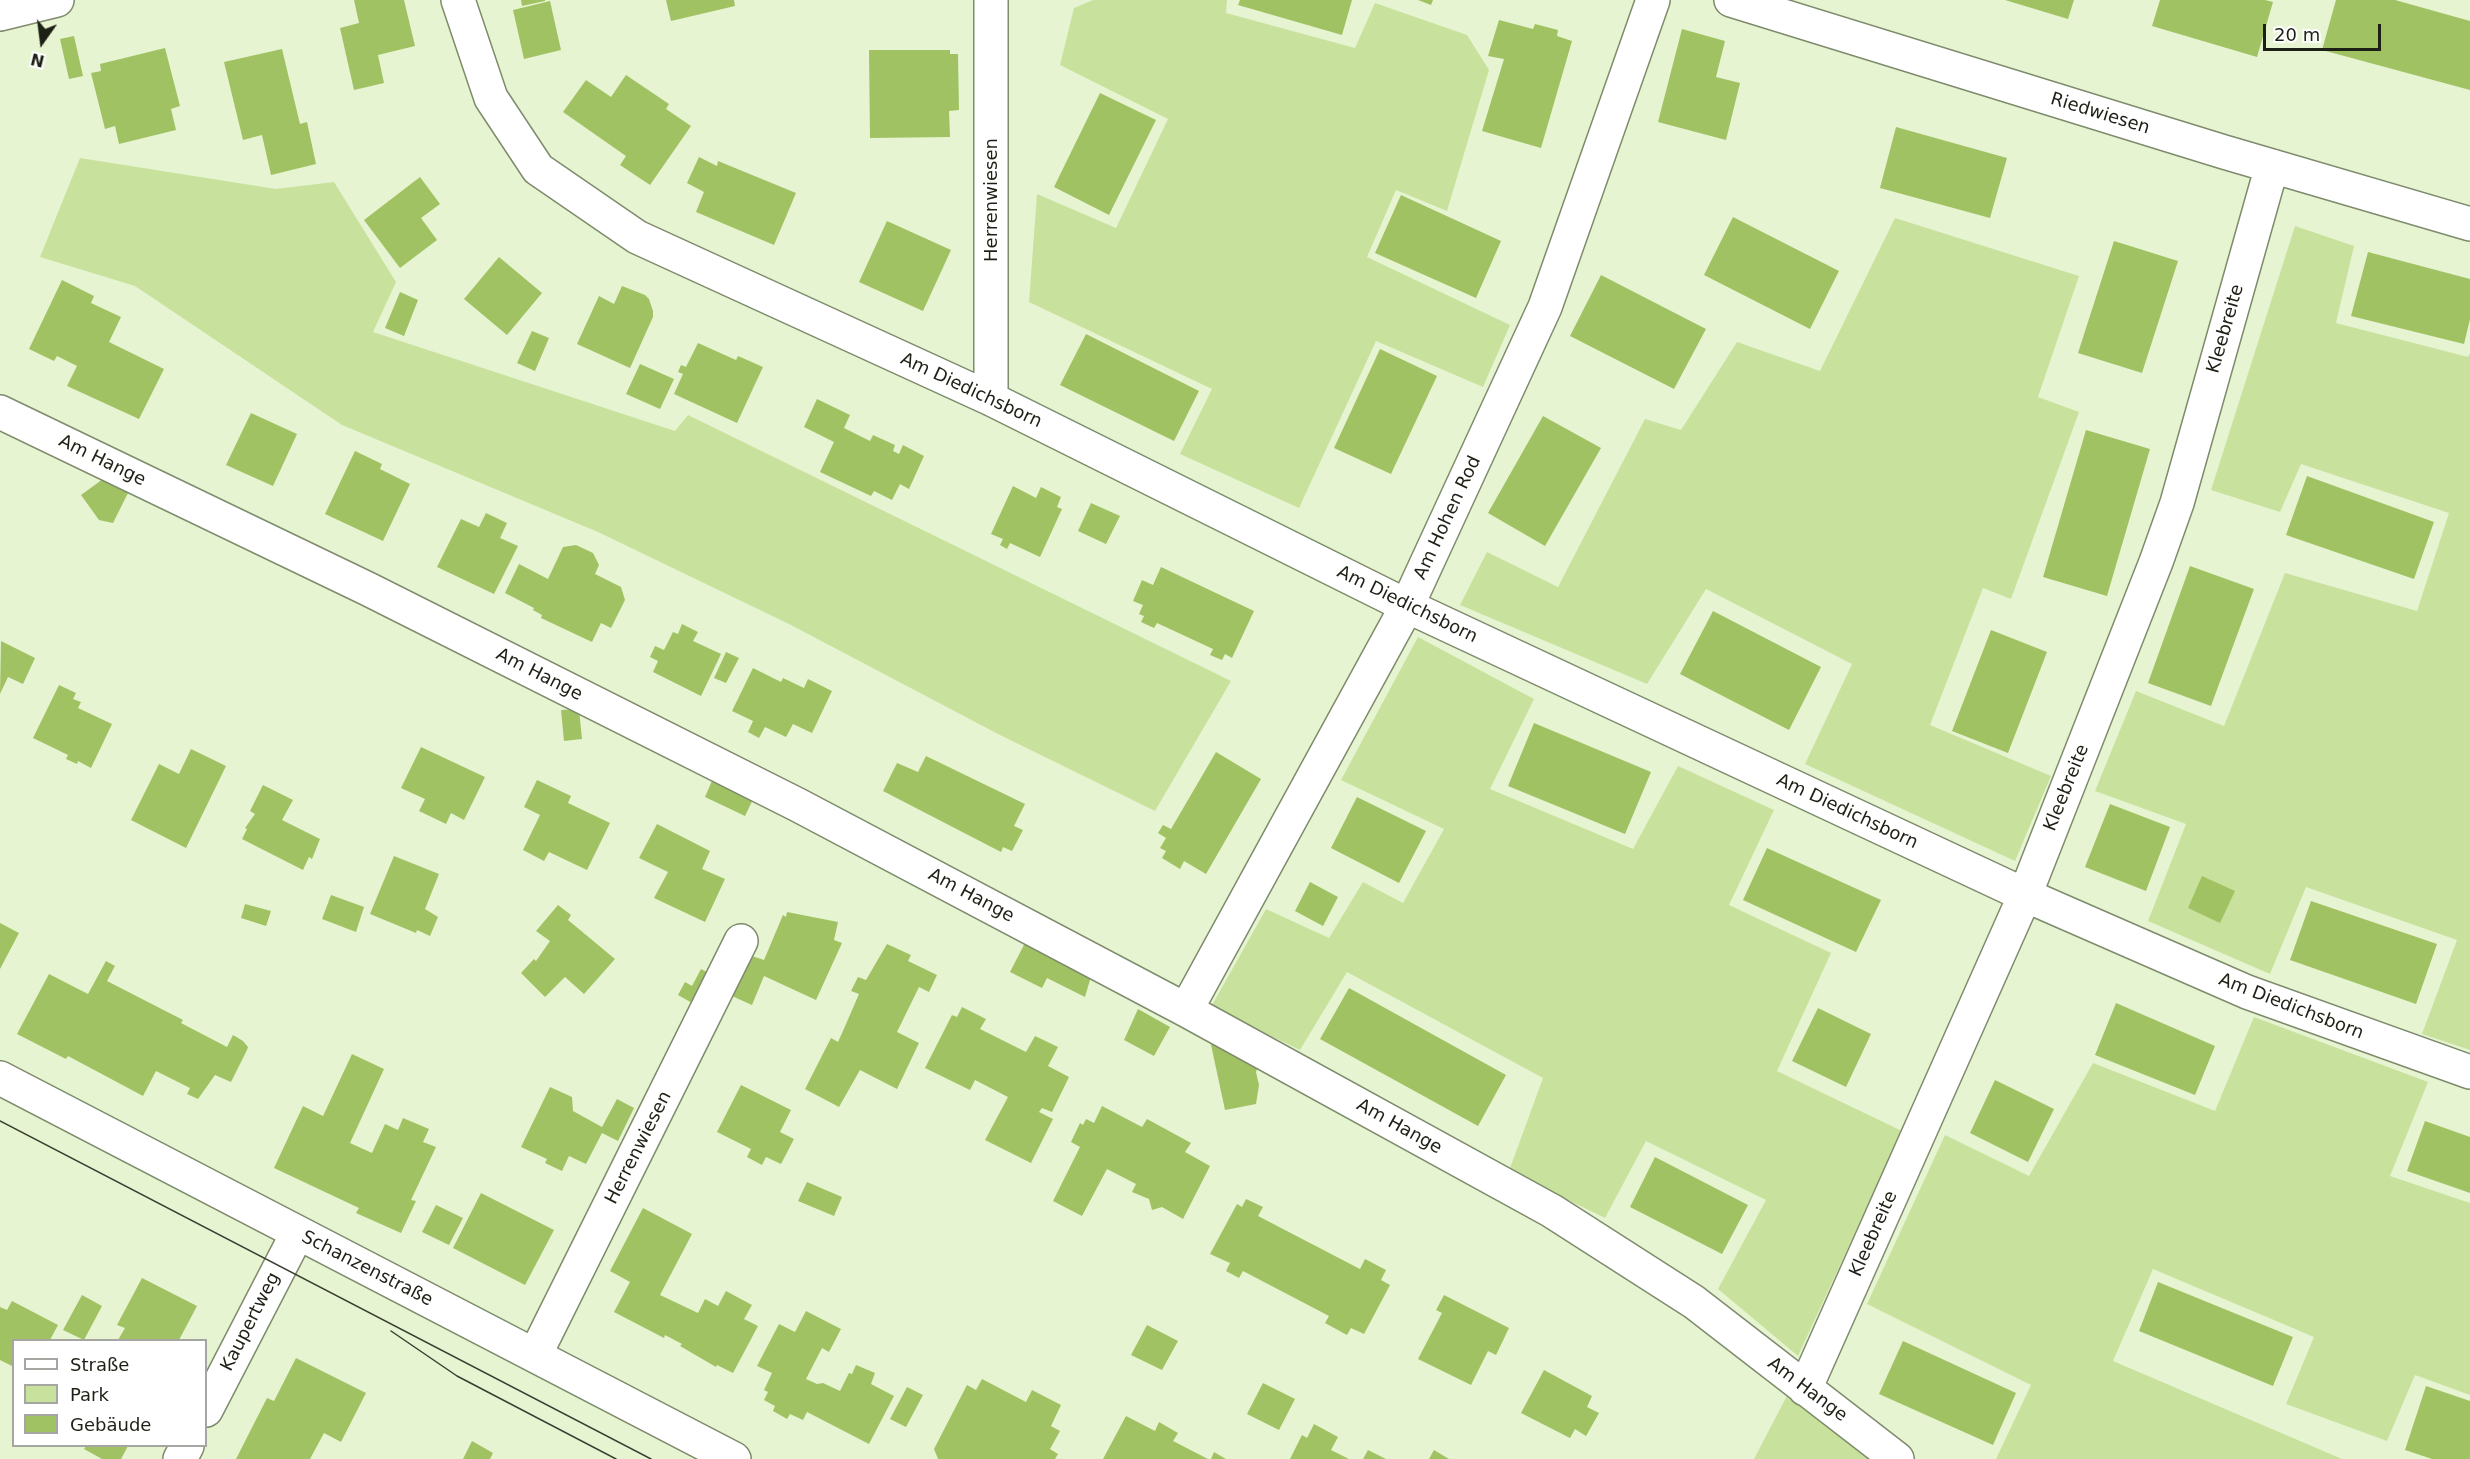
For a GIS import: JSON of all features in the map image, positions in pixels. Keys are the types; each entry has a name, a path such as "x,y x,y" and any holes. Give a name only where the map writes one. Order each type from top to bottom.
{"street":[{"path":"0,14 57,0"},
{"name":"Am Diedichsborn","path":"458,0 491,98 538,169 637,237 991,399 1407,606 2025,895 2247,992 2470,1072"},
{"name":"Herrenwiesen","path":"991,0 991,399"},
{"name":"Am Hohen Rod","path":"1186,1010 1407,606 1545,307 1653,0"},
{"name":"Riedwiesen","path":"1731,0 2272,166 2470,224"},
{"name":"Kleebreite","path":"1805,1389 2025,895 2175,512 2272,166"},
{"name":"Am Hange","path":"0,412 368,589 798,806 1186,1010 1552,1210 1694,1302 1897,1459"},
{"name":"Herrenwiesen","path":"535,1355 741,941"},
{"name":"Schanzenstraße","path":"0,1078 734,1459"},
{"name":"Kaupertweg","path":"207,1408 297,1234"}],"green space":[{"path":"1093,0 1227,0 1226,13 1355,48 1375,3 1467,35 1489,70 1447,211 1396,190 1367,257 1510,325 1483,387 1376,341 1299,508 1180,454 1212,389 1029,302 1037,194 1116,228 1168,119 1060,65 1074,8"},
{"path":"80,158 276,189 334,182 396,282 373,332 675,431 688,415 1231,681 1155,811 998,734 789,624 598,532 342,425 135,286 40,257"},
{"path":"1895,218 2079,276 2038,397 2079,412 2011,599 1983,588 1930,725 2051,776 2015,861 1805,764 1852,664 1706,589 1647,684 1460,605 1487,552 1558,587 1645,419 1681,430 1737,342 1820,371"},
{"path":"2295,226 2354,246 2336,323 2468,357 2470,353 2470,1050 2422,1034 2457,940 2306,887 2270,974 2148,921 2186,824 2095,791 2136,691 2224,726 2285,573 2417,611 2449,513 2301,464 2280,512 2211,490"},
{"path":"1418,637 1534,699 1490,789 1633,849 1678,766 1774,810 1729,905 1831,953 1777,1071 1902,1131 1798,1356 1718,1289 1766,1200 1646,1141 1605,1218 1509,1171 1543,1078 1347,972 1300,1050 1211,1007 1266,909 1329,938 1363,882 1403,903 1444,829 1341,780"},
{"path":"2254,1017 2428,1082 2390,1176 2470,1203 2470,1395 2415,1375 2387,1441 2286,1404 2314,1337 2153,1269 2113,1361 2342,1459 1996,1459 2031,1385 1867,1304 1945,1135 2029,1176 2093,1063 2215,1111"},
{"path":"1791,1388 1884,1459 1754,1459"}],"building":[{"path":"354,0 404,0 415,46 378,55 384,83 354,90 340,28 359,23"},
{"path":"521,0 545,0 545,1 522,6"},
{"path":"666,0 734,0 735,6 671,21"},
{"path":"1240,0 1352,0 1342,35 1238,5"},
{"path":"1418,0 1433,0 1431,5"},
{"path":"2005,0 2074,0 2068,19"},
{"path":"2160,0 2265,0 2273,2 2257,57 2152,26"},
{"path":"2336,0 2395,0 2470,21 2470,90 2322,50"},
{"path":"550,1 561,50 524,59 513,10"},
{"path":"1499,20 1533,29 1535,24 1558,30 1557,36 1572,41 1541,148 1482,131 1504,59 1488,56"},
{"path":"1682,29 1725,41 1716,77 1740,83 1726,140 1658,122"},
{"path":"74,36 83,76 69,79 60,39"},
{"path":"165,48 180,106 171,109 176,130 119,144 115,126 105,129 91,73 101,71 100,64"},
{"path":"282,49 300,124 307,122 316,164 271,175 262,135 243,140 224,62"},
{"path":"869,50 950,50 950,54 958,54 959,110 949,111 950,137 870,138"},
{"path":"626,75 669,104 666,109 691,126 650,185 620,165 626,156 563,112 586,80 611,97"},
{"path":"1100,93 1156,120 1109,215 1054,187"},
{"path":"1896,127 2007,158 1990,218 1880,188"},
{"path":"699,157 717,166 718,161 796,193 774,245 696,212 704,192 687,183"},
{"path":"420,177 440,204 421,218 437,240 400,268 364,220"},
{"path":"1401,195 1501,241 1476,298 1375,253"},
{"path":"1733,217 1839,271 1810,329 1704,275"},
{"path":"887,221 951,250 923,311 859,282"},
{"path":"2114,241 2178,261 2142,373 2078,353"},
{"path":"2368,252 2470,279 2470,319 2464,344 2351,316"},
{"path":"499,257 542,293 507,335 464,299"},
{"path":"1601,275 1706,329 1674,389 1570,336"},
{"path":"62,280 94,296 91,303 121,317 109,342 164,369 139,419 67,386 77,366 57,356 54,361 29,349"},
{"path":"622,286 645,295 653,311 653,317 630,368 577,344 599,296 614,304"},
{"path":"400,292 418,300 404,336 385,328"},
{"path":"532,331 549,338 535,371 517,363"},
{"path":"1086,334 1199,391 1174,441 1060,385"},
{"path":"698,343 736,360 738,356 763,367 737,423 674,394 683,374 678,372 681,365 686,367"},
{"path":"1380,349 1437,376 1391,474 1334,448"},
{"path":"640,364 674,379 660,409 626,394"},
{"path":"817,399 850,415 844,428 870,441 873,435 895,445 893,451 899,454 903,445 924,456 909,489 900,484 892,500 874,491 871,496 820,472 834,442 804,427"},
{"path":"251,413 297,434 273,486 226,465"},
{"path":"1543,416 1601,448 1545,546 1488,513"},
{"path":"2086,430 2150,449 2107,596 2043,577"},
{"path":"355,451 382,464 380,469 410,484 383,541 325,514"},
{"path":"2307,476 2434,522 2414,579 2286,535"},
{"path":"103,479 129,491 113,523 99,520 81,495"},
{"path":"1013,486 1036,498 1041,487 1061,497 1057,507 1062,509 1040,557 1010,543 1007,549 1000,545 1003,539 991,534"},
{"path":"1091,503 1120,516 1106,544 1078,531"},
{"path":"486,513 507,523 500,538 518,546 494,594 437,567 461,519 479,527"},
{"path":"576,545 593,553 599,565 595,574 621,587 625,600 611,628 601,623 592,642 541,618 542,615 533,610 534,608 505,593 519,564 548,579 563,547"},
{"path":"2190,566 2254,589 2211,706 2148,683"},
{"path":"1161,567 1254,611 1232,658 1225,654 1222,660 1210,655 1213,649 1157,623 1154,628 1141,622 1144,616 1139,614 1143,605 1133,601 1142,580 1153,585"},
{"path":"1713,611 1821,667 1789,730 1680,674"},
{"path":"682,624 698,632 693,641 721,654 701,696 653,672 658,661 650,657 655,646 664,650 673,632 678,634"},
{"path":"1991,630 2047,652 2008,753 1952,731"},
{"path":"1,641 35,658 23,684 8,677 0,694"},
{"path":"726,652 739,658 726,683 714,678"},
{"path":"753,668 781,682 783,678 804,688 808,679 832,691 812,733 793,724 786,737 765,727 759,738 748,732 753,721 732,711"},
{"path":"59,685 76,693 73,699 81,702 78,708 112,724 91,768 78,761 77,764 66,759 68,755 33,738"},
{"path":"579,709 582,739 564,741 561,710"},
{"path":"1534,723 1651,772 1625,834 1508,786"},
{"path":"421,747 485,777 464,820 451,813 446,824 419,811 425,799 401,788"},
{"path":"191,749 226,766 186,848 131,820 159,764 179,774"},
{"path":"1216,752 1261,779 1206,874 1184,861 1180,869 1162,858 1166,851 1160,848 1166,838 1158,833 1163,825 1171,829"},
{"path":"926,756 1025,804 1014,826 1023,830 1012,851 1003,847 1001,852 883,791 897,763 918,772"},
{"path":"714,776 755,795 745,816 705,797"},
{"path":"537,780 571,796 568,803 610,823 587,870 549,852 544,861 523,850 540,815 524,807"},
{"path":"263,785 293,800 282,820 320,839 312,859 309,857 303,870 242,839 247,829 245,828 255,814 250,811"},
{"path":"1357,797 1426,831 1399,883 1331,848"},
{"path":"2110,804 2170,827 2146,891 2085,867"},
{"path":"657,824 710,851 702,869 725,879 705,922 654,898 668,872 639,858"},
{"path":"1767,848 1881,900 1856,952 1743,900"},
{"path":"394,856 439,874 425,909 438,917 430,936 417,930 416,933 370,914"},
{"path":"2202,876 2235,891 2220,923 2188,908"},
{"path":"1310,882 1338,897 1323,926 1295,911"},
{"path":"331,895 364,907 356,932 322,919"},
{"path":"2311,901 2437,944 2416,1004 2290,960"},
{"path":"245,904 271,911 266,926 241,918"},
{"path":"558,905 571,915 568,920 615,959 584,994 565,977 545,997 521,973 534,959 536,961 550,941 536,931"},
{"path":"787,912 838,922 834,940 842,943 816,1000 764,976 752,1005 732,996 752,956 764,960 783,915 786,917"},
{"path":"0,923 19,933 0,969"},
{"path":"1027,939 1092,973 1085,997 1047,978 1042,988 1010,972"},
{"path":"887,944 911,955 908,961 937,975 929,992 919,987 897,1032 919,1043 897,1089 860,1070 839,1107 805,1089 831,1038 838,1042 859,994 851,991 858,977 866,980"},
{"path":"106,961 115,966 107,981 183,1020 181,1023 227,1047 233,1035 243,1041 248,1047 231,1082 215,1075 198,1099 187,1094 190,1088 156,1071 143,1096 68,1056 66,1059 17,1034 49,974 88,994"},
{"path":"701,969 715,976 699,1007 678,995 685,982 692,986"},
{"path":"1349,988 1506,1075 1478,1126 1320,1039"},
{"path":"2116,1003 2215,1046 2195,1095 2095,1055"},
{"path":"962,1007 986,1019 980,1029 1026,1052 1035,1036 1058,1047 1048,1066 1069,1077 1052,1112 1042,1108 1039,1112 1053,1119 1031,1163 985,1140 1008,1097 975,1080 970,1090 925,1068 952,1015 957,1017"},
{"path":"1818,1008 1871,1034 1846,1087 1792,1061"},
{"path":"1138,1009 1170,1027 1154,1056 1124,1040"},
{"path":"1210,1040 1257,1069 1259,1085 1256,1104 1225,1110"},
{"path":"352,1054 384,1069 350,1143 372,1153 385,1124 398,1130 403,1118 429,1129 423,1142 436,1147 411,1200 416,1201 401,1233 356,1213 359,1208 274,1168 303,1106 323,1116"},
{"path":"1995,1080 2054,1109 2028,1162 1970,1133"},
{"path":"741,1085 791,1110 780,1132 794,1139 781,1164 766,1157 762,1165 747,1157 751,1149 717,1132"},
{"path":"550,1087 572,1097 573,1111 602,1127 617,1099 634,1108 618,1141 602,1133 586,1164 569,1156 562,1171 545,1163 547,1159 521,1147"},
{"path":"1102,1106 1142,1127 1147,1119 1191,1143 1185,1152 1210,1166 1183,1219 1162,1207 1152,1210 1149,1199 1132,1192 1136,1184 1107,1169 1082,1216 1053,1201 1080,1147 1071,1142 1080,1123 1083,1125 1086,1119 1094,1123"},
{"path":"2425,1121 2470,1137 2470,1193 2407,1171"},
{"path":"1655,1157 1748,1205 1722,1254 1630,1207"},
{"path":"807,1182 842,1197 834,1216 798,1201"},
{"path":"481,1193 554,1230 525,1285 453,1248"},
{"path":"1246,1199 1263,1207 1258,1216 1360,1269 1365,1259 1386,1270 1381,1280 1390,1285 1364,1334 1351,1328 1347,1335 1325,1323 1329,1316 1243,1271 1239,1278 1226,1271 1230,1263 1210,1254 1237,1204 1242,1207"},
{"path":"436,1205 463,1218 449,1245 422,1232"},
{"path":"643,1208 692,1234 660,1295 698,1313 705,1299 718,1306 726,1291 752,1305 744,1319 758,1326 733,1373 717,1365 716,1367 665,1335 664,1338 614,1312 630,1282 610,1271"},
{"path":"142,1278 197,1306 180,1339 119,1339 125,1328 117,1325"},
{"path":"2158,1282 2293,1337 2273,1386 2139,1331"},
{"path":"82,1295 102,1306 85,1339 63,1330"},
{"path":"1444,1295 1509,1328 1496,1355 1488,1351 1471,1385 1418,1359 1442,1313 1436,1310"},
{"path":"12,1301 58,1325 51,1339 12,1339 12,1366 0,1360 0,1307 7,1310"},
{"path":"806,1311 841,1329 829,1352 822,1348 806,1379 817,1384 823,1383 840,1391 856,1365 875,1373 871,1384 894,1396 869,1444 807,1412 803,1420 790,1414 787,1419 773,1411 775,1406 764,1400 768,1392 764,1390 772,1373 757,1366 779,1324 795,1332"},
{"path":"1147,1325 1178,1341 1162,1370 1131,1355"},
{"path":"1903,1341 2016,1393 1993,1445 1879,1394"},
{"path":"296,1358 366,1393 341,1442 324,1433 310,1459 236,1459 267,1398 274,1401"},
{"path":"1544,1370 1592,1396 1587,1407 1599,1413 1586,1436 1575,1429 1570,1438 1521,1413"},
{"path":"982,1379 1026,1402 1032,1390 1061,1405 1051,1426 1060,1431 1050,1449 1058,1454 1055,1459 938,1459 934,1449 967,1385 976,1390"},
{"path":"1263,1383 1295,1399 1279,1430 1247,1414"},
{"path":"2426,1386 2470,1401 2470,1459 2432,1459 2405,1450"},
{"path":"907,1387 923,1395 906,1427 890,1419"},
{"path":"1126,1416 1155,1431 1159,1422 1178,1433 1173,1441 1208,1459 1103,1459"},
{"path":"1314,1424 1338,1437 1331,1450 1349,1459 1290,1459 1302,1435 1307,1438"},
{"path":"472,1441 493,1453 490,1459 463,1459"},
{"path":"85,1447 127,1447 121,1459 102,1459 84,1449"},
{"path":"1368,1450 1386,1459 1363,1459"},
{"path":"1434,1450 1449,1459 1429,1459"},
{"path":"1214,1452 1226,1459 1211,1459"}],"tram line":[{"path":"0,1121 651,1459"},
{"path":"391,1331 457,1376 616,1459"}]}
